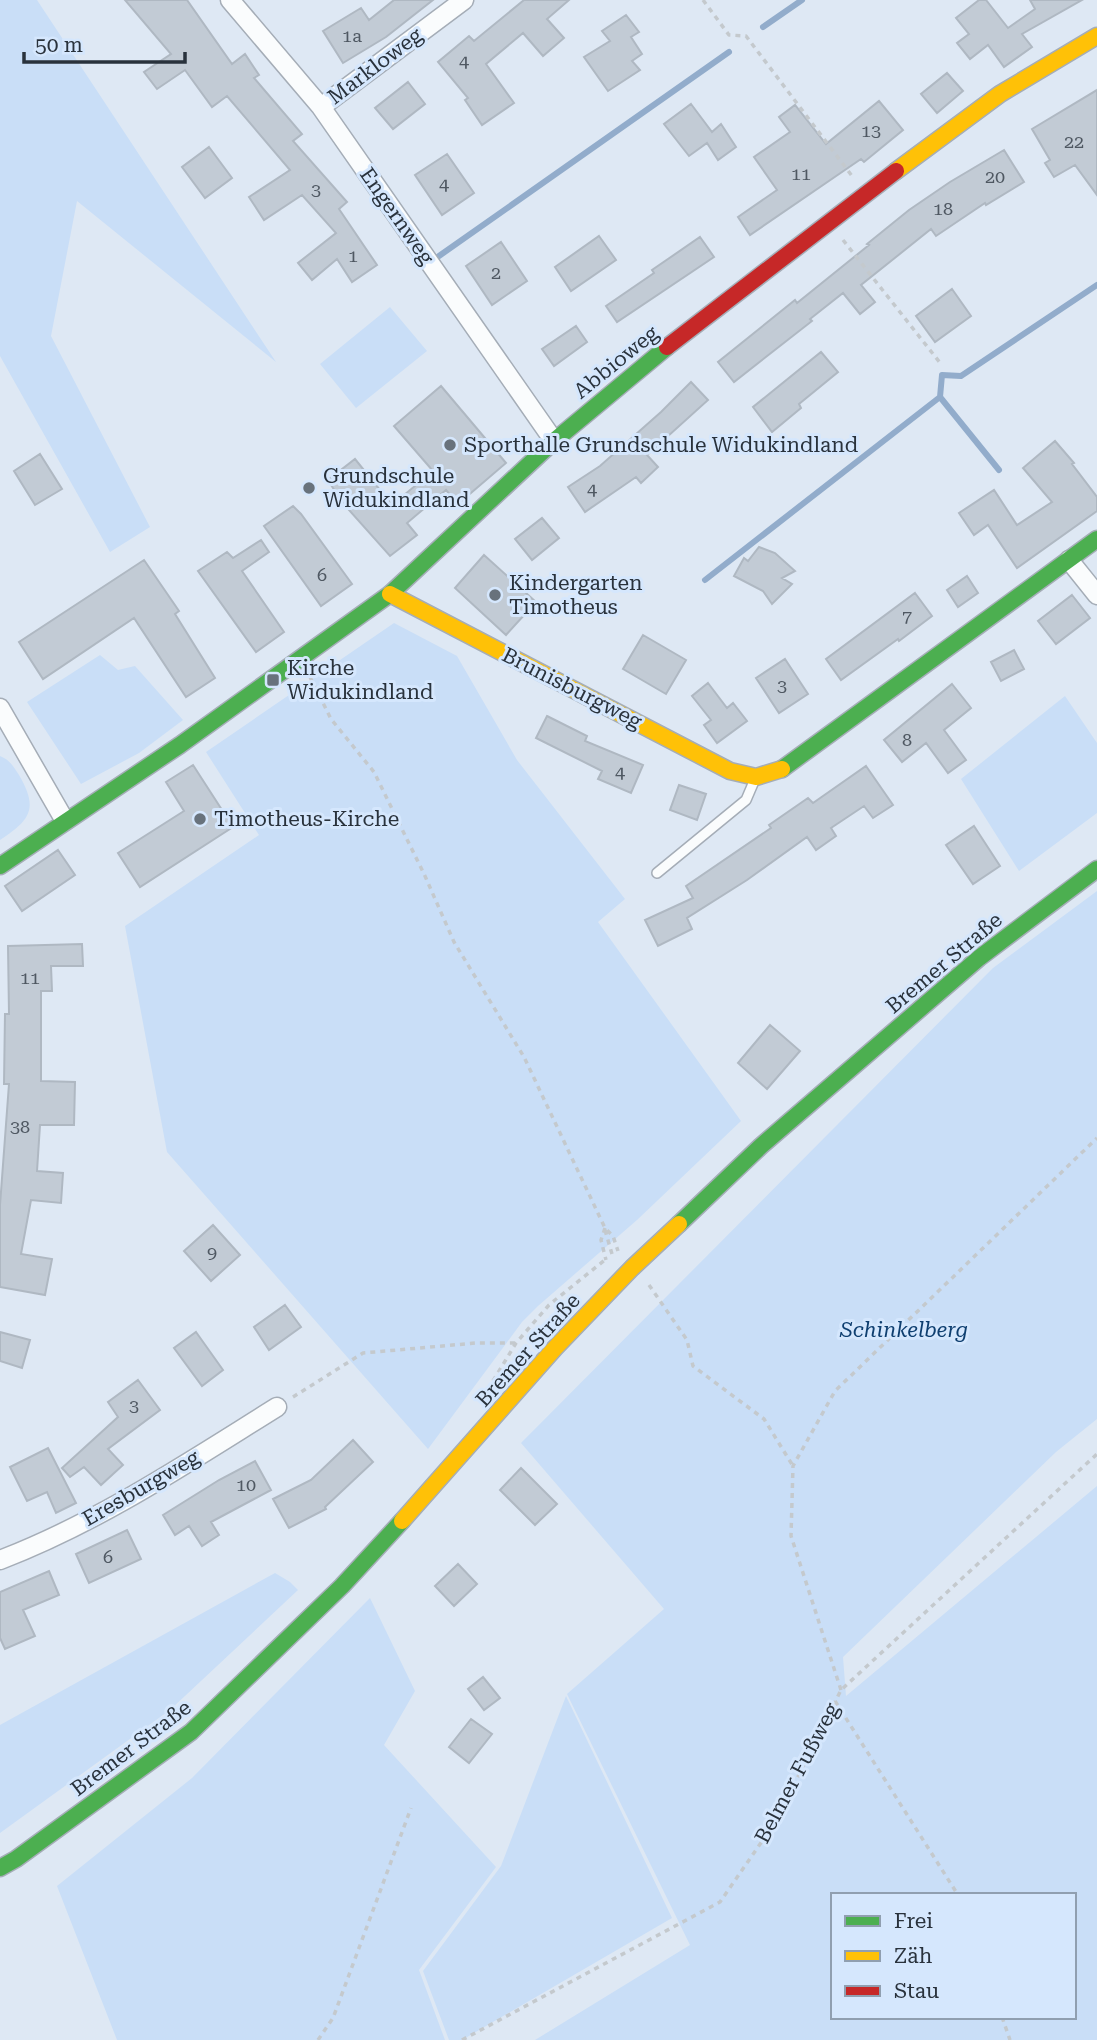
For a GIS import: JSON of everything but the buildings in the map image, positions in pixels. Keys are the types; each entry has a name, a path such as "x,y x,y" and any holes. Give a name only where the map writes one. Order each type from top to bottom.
{"street":[{"name":"Engernweg","path":"230,0 321,107 554,440"},
{"name":"Markloweg","path":"321,107 464,0"},
{"name":"Abbioweg","path":"0,866 180,745 390,594 554,440 650,360 828,222 1000,94 1097,36"},
{"path":"756,777 779,771 1097,539"},
{"path":"1069,560 1097,595"},
{"name":"Brunisburgweg","path":"390,594 730,771 756,777"},
{"path":"0,708 6,732 65,821"},
{"name":"Bremer Straße","path":"0,1868 191,1732 342,1586 555,1349 632,1268 761,1146 979,958 1097,869"},
{"name":"Eresburgweg","path":"0,1560 121,1504 277,1407"}],"lane":[{"path":"657,873 746,800 756,777"}],"path":[{"path":"703,0 729,35 746,36 866,194"},
{"path":"828,222 941,364"},
{"path":"301,660 331,719 374,772 454,942 524,1056 605,1228 612,1254"},
{"path":"841,1689 791,1536 793,1466 835,1391 1097,1138"},
{"path":"605,1228 613,1236 617,1250"},
{"path":"605,1228 601,1240 606,1260"},
{"path":"650,1286 687,1340 693,1366 764,1419 793,1466"},
{"path":"277,1407 363,1353 475,1343 516,1343"},
{"name":"Belmer Fußweg","path":"462,2040 720,1902 776,1821 841,1689 1097,1454"},
{"path":"835,1701 957,1893"},
{"path":"318,2040 333,2018 411,1808"},
{"path":"1003,2019 1010,2040"}],"green space":[{"path":"0,0 37,0 276,362 77,201 51,336 150,527 110,552 0,356"},
{"path":"390,307 427,351 356,408 320,364"},
{"path":"394,623 457,656 517,760 625,899 598,922 741,1121 637,1220 522,1322 428,1449 167,1152 125,926 259,835 206,752"},
{"path":"100,655 118,670 135,666 183,720 139,753 81,784 27,702"},
{"path":"1065,696 1097,743 1097,813 1019,871 961,779"},
{"path":"0,756 9,761 19,775 30,805 24,820 0,840"},
{"name":"Schinkelberg","path":"1097,891 1097,1419 1056,1452 843,1657 846,1696 1097,1486 1097,2040 535,2040 690,1945 567,1694 664,1609 521,1443 993,968"},
{"path":"275,1573 298,1590 170,1710 0,1833 0,1725"},
{"path":"370,1598 415,1691 384,1745 496,1867 419,1970 445,2040 117,2040 57,1886 192,1778"},
{"path":"566,1696 672,1918 462,2040 449,2040 423,1971 501,1866"}],"waterway":[{"path":"763,27 802,0"},
{"path":"439,256 729,52"},
{"path":"705,580 940,397 942,375 961,376 1097,285"},
{"path":"940,397 999,470"}],"traffic: fast":[{"path":"0,866 180,745 390,594 554,441 667,347"},
{"path":"782,769 1097,539"},
{"path":"679,1224 761,1146 979,958 1097,869"},
{"path":"0,1868 191,1732 342,1586 402,1521"}],"traffic: slow":[{"path":"896,171 1000,94 1097,36"},
{"path":"390,594 730,771 756,777 782,769"},
{"path":"402,1521 555,1348 632,1268 679,1224"}],"traffic: jam":[{"path":"667,347 896,171"}],"place":[{"name":"Sporthalle Grundschule Widukindland","path":"450,445"},
{"name":"Grundschule Widukindland","path":"309,488"},
{"name":"Kindergarten Timotheus","path":"495,595"},
{"name":"Kirche Widukindland","path":"273,680"},
{"name":"Timotheus-Kirche","path":"200,819"}]}
